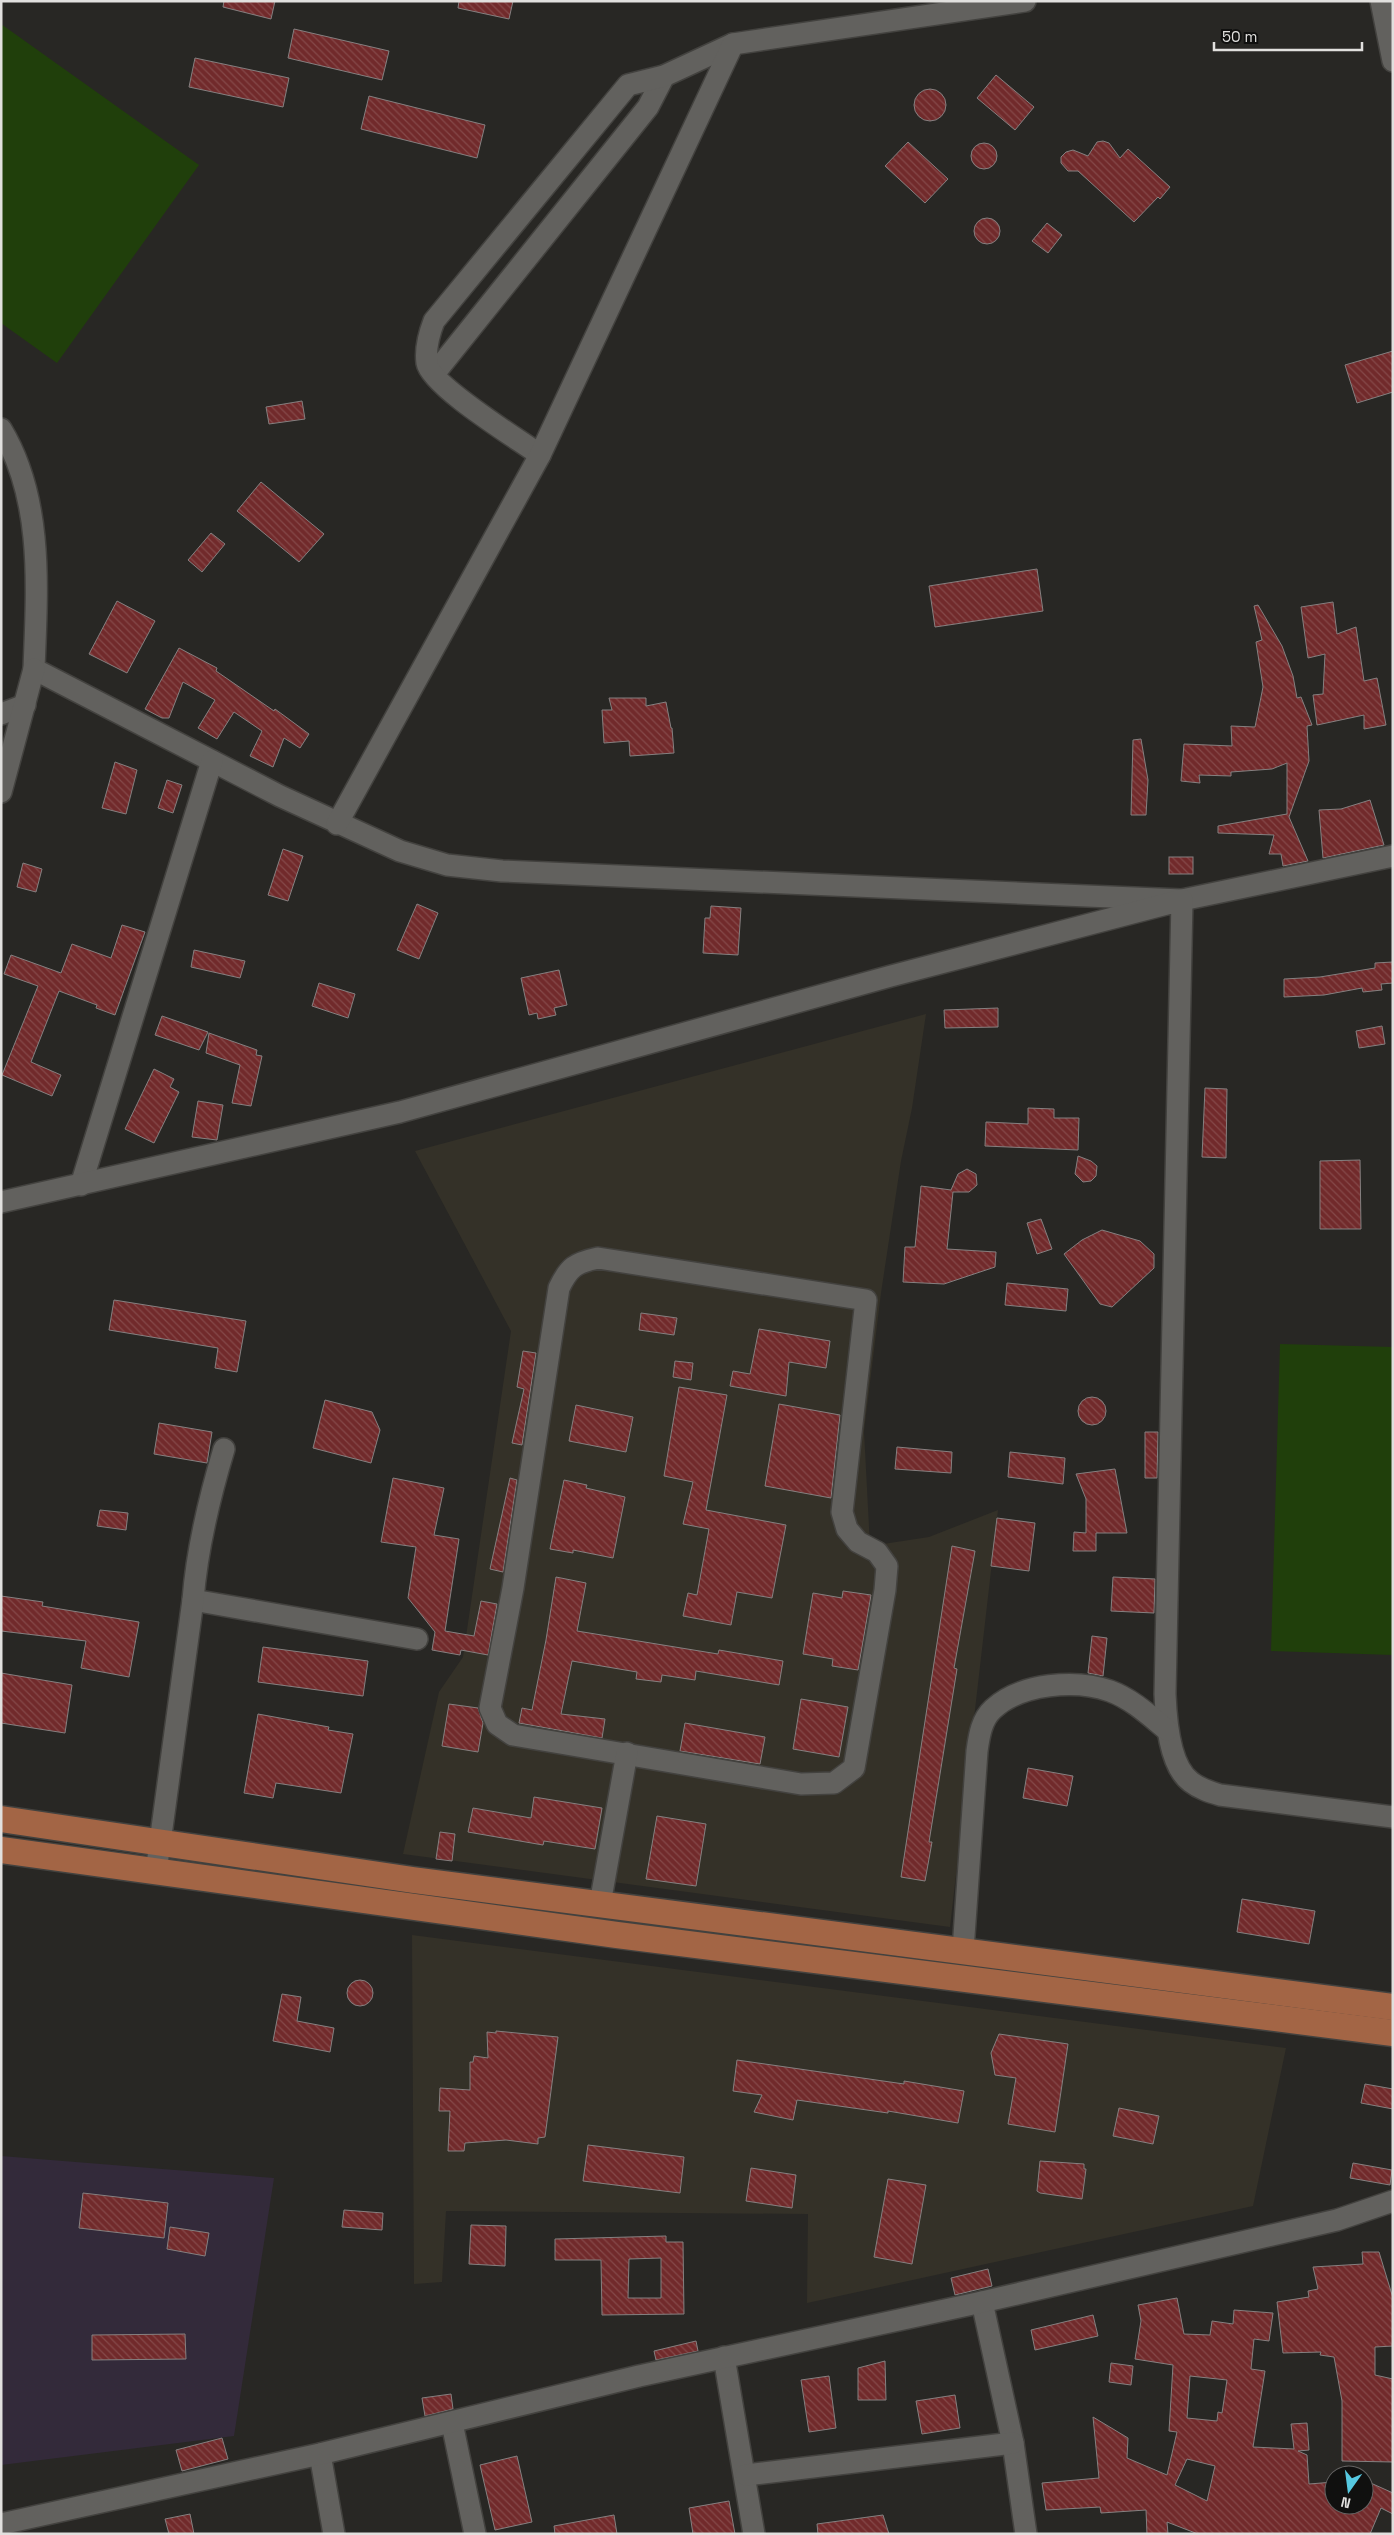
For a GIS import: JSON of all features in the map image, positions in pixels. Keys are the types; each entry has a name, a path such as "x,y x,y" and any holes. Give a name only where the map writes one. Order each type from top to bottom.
{"main road":[{"path":"1,1819 160,1841 412,1880 1393,2007"},
{"path":"1,1850 607,1934 1393,2033"}],"street":[{"path":"540,455 442,386 427,365 429,336 434,322 628,85 664,76 733,44 1025,1"},
{"path":"1382,1 1393,61"},
{"path":"337,824 540,455 733,44"},
{"path":"434,374 648,107 664,76"},
{"path":"1,429 7,450 30,503 37,585 34,669 1,792"},
{"path":"34,669 337,824 400,851 447,865 502,871 1182,900"},
{"path":"1,714 25,705"},
{"path":"81,1185 212,761"},
{"path":"1,1202 400,1112 891,976 1182,900 1393,856"},
{"path":"1182,900 1165,1694 1167,1730 1180,1768 1190,1781 1204,1790 1220,1796 1393,1817"},
{"path":"598,1258 866,1300 842,1512 847,1529 858,1542 877,1552 887,1566 885,1590 854,1768 834,1783 801,1784 627,1753 513,1735 496,1724 490,1708 512,1588 559,1288 565,1274 578,1262 598,1258"},
{"path":"156,1872 194,1600 195,1568 201,1536 224,1449"},
{"path":"194,1600 416,1639"},
{"path":"963,1950 976,1751 981,1727 993,1709 1015,1695 1048,1685 1084,1684 1111,1691 1138,1706 1167,1730"},
{"path":"600,1904 627,1753"},
{"path":"10,2526 724,2357 982,2302 1336,2220 1393,2201"},
{"path":"982,2302 1013,2444 1026,2534"},
{"path":"724,2357 746,2475 754,2534"},
{"path":"452,2422 475,2534"},
{"path":"746,2475 1013,2444"},
{"path":"320,2454 334,2534"}],"shaded area":[{"path":"926,1014 881,1293 864,1431 870,1546 929,1537 998,1510 950,1927 403,1854 439,1692 463,1657 511,1331 415,1151"},
{"path":"412,1935 1286,2048 1253,2206 807,2303 808,2214 446,2211 442,2282 414,2284"},
{"path":"1,2156 274,2178 234,2436 1,2465"}],"green space":[{"path":"1,24 199,165 57,363 1,323"},
{"path":"1280,1344 1393,1347 1393,1655 1271,1651"}],"building":[{"path":"224,1 275,1 271,19 223,7"},
{"path":"459,1 513,1 509,19 458,8"},
{"path":"294,29 389,51 382,80 288,58"},
{"path":"195,58 289,78 283,107 189,87"},
{"path":"996,75 1034,107 1015,130 977,98"},
{"path":"930,89 936,90 941,94 945,99 945,111 941,116 936,120 930,121 924,120 919,116 915,111 914,105 915,99 919,94 924,90"},
{"path":"369,96 485,125 477,158 361,129"},
{"path":"908,142 948,179 925,203 885,166"},
{"path":"1097,142 1109,143 1120,158 1128,149 1170,187 1160,199 1158,197 1134,222 1078,171 1068,171 1061,163 1061,157 1066,152 1073,150 1088,156"},
{"path":"984,143 993,147 997,156 993,165 984,169 975,165 971,156 975,147"},
{"path":"987,218 996,222 1000,231 996,240 987,244 978,240 974,231 978,222"},
{"path":"1047,223 1062,235 1048,253 1032,241"},
{"path":"1393,351 1393,392 1357,403 1345,365"},
{"path":"302,401 305,419 269,424 266,407"},
{"path":"261,482 324,534 299,562 237,511"},
{"path":"211,533 225,544 202,572 188,560"},
{"path":"1037,569 1043,611 935,627 929,586"},
{"path":"117,601 155,621 127,673 89,654"},
{"path":"1333,602 1337,634 1356,627 1364,681 1377,678 1386,725 1364,729 1364,715 1317,725 1313,695 1323,694 1325,654 1308,658 1301,607"},
{"path":"1258,605 1282,646 1293,676 1297,698 1301,697 1312,725 1307,726 1309,761 1289,817 1308,861 1283,866 1281,854 1269,854 1274,835 1218,833 1218,826 1287,814 1287,763 1272,769 1231,772 1231,776 1199,775 1200,783 1181,781 1184,744 1232,746 1231,726 1255,727 1263,687 1256,642 1262,640 1254,606"},
{"path":"179,648 217,668 216,671 274,711 275,709 309,734 300,748 284,738 273,767 250,756 262,731 234,712 217,739 198,728 215,700 183,682 169,718 162,718 145,709"},
{"path":"609,698 646,698 646,706 666,702 672,728 674,753 630,756 629,741 604,743 602,710 612,710"},
{"path":"1141,739 1148,780 1146,815 1131,815 1133,740"},
{"path":"115,762 137,770 126,814 102,808"},
{"path":"167,780 182,785 173,813 158,808"},
{"path":"1370,800 1384,845 1323,858 1319,810 1341,809"},
{"path":"283,849 303,856 288,901 268,895"},
{"path":"1169,857 1193,857 1193,874 1169,874"},
{"path":"23,863 42,869 36,892 17,887"},
{"path":"417,904 438,913 419,959 397,950"},
{"path":"711,906 741,908 738,955 703,953 705,918 710,918"},
{"path":"122,925 145,932 115,1015 96,1008 97,1005 59,991 31,1062 61,1075 52,1096 2,1075 38,986 4,974 11,955 61,973 72,944 111,958"},
{"path":"194,950 245,961 240,978 191,967"},
{"path":"1393,962 1393,983 1381,984 1382,990 1363,992 1362,988 1324,995 1284,997 1284,979 1320,977 1375,968 1375,963"},
{"path":"559,970 567,1005 554,1008 556,1015 538,1019 537,1013 529,1015 521,978"},
{"path":"319,983 355,994 348,1018 312,1006"},
{"path":"998,1008 998,1027 945,1028 944,1010"},
{"path":"162,1016 208,1032 199,1050 155,1035"},
{"path":"1382,1026 1385,1044 1359,1048 1356,1031"},
{"path":"209,1033 257,1050 256,1055 262,1056 251,1106 232,1103 240,1065 206,1053"},
{"path":"154,1069 174,1079 170,1087 179,1092 154,1143 125,1129"},
{"path":"1205,1088 1227,1089 1226,1158 1202,1157"},
{"path":"198,1101 223,1105 217,1140 192,1137"},
{"path":"1028,1108 1054,1109 1054,1118 1079,1118 1078,1150 985,1146 986,1122 1028,1124"},
{"path":"1078,1156 1091,1161 1097,1166 1096,1176 1091,1181 1083,1182 1075,1174"},
{"path":"1360,1160 1361,1229 1320,1229 1320,1161"},
{"path":"967,1169 976,1174 977,1185 969,1192 953,1192 947,1249 996,1252 995,1267 944,1284 903,1282 905,1247 915,1247 921,1186 951,1190 958,1174"},
{"path":"1041,1219 1052,1249 1037,1254 1027,1223"},
{"path":"1102,1230 1140,1241 1154,1254 1154,1268 1112,1307 1100,1304 1064,1254 1082,1240"},
{"path":"1007,1283 1068,1289 1066,1311 1005,1305"},
{"path":"114,1300 246,1321 237,1372 215,1368 218,1348 109,1330"},
{"path":"641,1313 677,1318 674,1335 639,1330"},
{"path":"759,1329 830,1341 826,1368 789,1362 786,1396 730,1386 733,1371 750,1374"},
{"path":"523,1351 536,1353 522,1445 512,1443 524,1389 517,1387"},
{"path":"675,1361 693,1363 691,1380 673,1377"},
{"path":"679,1387 727,1395 706,1510 786,1525 772,1598 737,1592 731,1625 683,1616 688,1593 697,1595 709,1529 683,1524 693,1482 664,1476"},
{"path":"1092,1397 1102,1401 1106,1411 1102,1421 1092,1425 1082,1421 1078,1411 1082,1401"},
{"path":"325,1400 372,1412 380,1430 371,1463 313,1448"},
{"path":"779,1404 840,1415 831,1498 765,1486"},
{"path":"576,1405 633,1417 626,1452 569,1441"},
{"path":"159,1423 212,1432 207,1463 154,1454"},
{"path":"1145,1432 1158,1432 1157,1478 1145,1478"},
{"path":"897,1447 952,1452 951,1473 895,1469"},
{"path":"1010,1452 1065,1458 1063,1484 1008,1477"},
{"path":"1115,1469 1127,1533 1096,1533 1096,1551 1073,1551 1074,1532 1086,1533 1086,1499 1076,1474"},
{"path":"393,1478 444,1488 434,1535 459,1539 445,1631 474,1636 481,1601 497,1604 488,1655 461,1650 460,1655 432,1650 435,1632 408,1598 416,1547 381,1542"},
{"path":"510,1478 517,1480 503,1572 490,1569"},
{"path":"564,1480 587,1485 586,1488 625,1497 613,1558 573,1550 573,1553 550,1549"},
{"path":"100,1510 128,1513 126,1530 97,1526"},
{"path":"997,1518 1035,1523 1029,1571 991,1566"},
{"path":"952,1546 975,1551 954,1668 957,1669 929,1842 932,1842 925,1881 901,1877"},
{"path":"556,1577 586,1583 577,1631 718,1654 719,1650 783,1661 779,1685 696,1671 695,1680 662,1675 661,1682 636,1679 637,1672 572,1661 561,1714 605,1719 602,1738 519,1723 522,1708 532,1710"},
{"path":"1113,1577 1155,1579 1154,1613 1111,1611"},
{"path":"843,1591 871,1595 858,1670 832,1666 833,1659 803,1654 813,1593 842,1598"},
{"path":"1,1596 43,1602 42,1606 139,1622 129,1677 81,1668 86,1641 1,1631"},
{"path":"1092,1636 1107,1638 1103,1676 1088,1673"},
{"path":"263,1647 368,1661 363,1696 258,1682"},
{"path":"1,1673 72,1685 65,1733 1,1723"},
{"path":"801,1699 848,1707 839,1757 793,1749"},
{"path":"449,1704 478,1708 483,1723 478,1752 442,1746"},
{"path":"258,1714 329,1727 328,1730 353,1734 341,1793 276,1783 273,1798 244,1793"},
{"path":"685,1723 765,1737 760,1764 680,1751"},
{"path":"1028,1768 1073,1776 1067,1806 1023,1798"},
{"path":"534,1797 602,1808 595,1849 544,1841 543,1845 468,1832 473,1808 531,1818"},
{"path":"657,1816 706,1824 696,1886 646,1879"},
{"path":"440,1832 455,1834 452,1861 436,1859"},
{"path":"1242,1899 1315,1911 1309,1944 1237,1932"},
{"path":"360,1980 369,1984 373,1993 369,2002 360,2006 351,2002 347,1993 351,1984"},
{"path":"282,1994 301,1997 297,2021 334,2028 330,2052 273,2041"},
{"path":"496,2031 558,2037 545,2137 538,2138 538,2144 506,2140 465,2143 464,2151 448,2151 450,2111 439,2111 440,2088 470,2090 470,2062 473,2062 474,2056 488,2058 487,2032 496,2033"},
{"path":"999,2034 1068,2044 1055,2132 1008,2124 1016,2078 995,2075 991,2053"},
{"path":"737,2060 904,2084 904,2081 964,2091 958,2123 888,2111 888,2113 797,2100 793,2120 754,2112 762,2095 733,2091"},
{"path":"1365,2084 1393,2089 1393,2109 1361,2103"},
{"path":"1119,2108 1159,2116 1153,2144 1113,2136"},
{"path":"588,2145 684,2157 680,2193 583,2181"},
{"path":"1040,2161 1084,2164 1084,2169 1086,2169 1082,2199 1037,2191"},
{"path":"1353,2163 1392,2170 1390,2185 1350,2178"},
{"path":"751,2168 796,2175 792,2208 746,2201"},
{"path":"888,2179 926,2185 912,2264 874,2257"},
{"path":"83,2193 168,2203 164,2238 79,2228"},
{"path":"344,2210 383,2213 382,2230 342,2227"},
{"path":"471,2225 506,2226 505,2266 469,2264"},
{"path":"170,2227 209,2233 205,2256 167,2249"},
{"path":"666,2236 666,2242 683,2242 684,2314 602,2315 601,2260 555,2260 555,2239","holes":["661,2258 661,2298 628,2298 629,2259"]},
{"path":"1362,2252 1379,2252 1393,2298 1393,2346 1375,2347 1375,2375 1393,2379 1393,2462 1342,2461 1342,2401 1334,2357 1320,2355 1321,2352 1283,2353 1277,2302 1309,2297 1308,2291 1318,2289 1313,2267 1363,2264"},
{"path":"988,2269 992,2286 955,2295 951,2278"},
{"path":"1177,2298 1184,2334 1210,2335 1212,2321 1233,2324 1234,2310 1273,2313 1269,2341 1254,2339 1251,2369 1265,2371 1253,2447 1294,2449 1291,2424 1307,2423 1309,2450 1298,2451 1307,2455 1309,2484 1324,2483 1324,2515 1374,2515 1374,2484 1393,2493 1393,2514 1381,2508 1370,2534 1198,2534 1167,2522 1168,2534 1147,2534 1146,2510 1101,2513 1100,2507 1046,2510 1042,2483 1099,2478 1093,2417 1128,2438 1127,2458 1167,2475 1177,2432 1169,2431 1173,2365 1135,2359 1141,2321 1138,2305","holes":["1190,2376 1227,2380 1222,2413 1218,2412 1217,2421 1187,2418","1187,2459 1215,2466 1207,2501 1175,2485"]},
{"path":"1093,2315 1098,2336 1035,2350 1031,2330"},
{"path":"185,2334 186,2359 92,2360 92,2335"},
{"path":"696,2341 698,2351 656,2360 654,2351"},
{"path":"885,2361 886,2400 858,2400 858,2368"},
{"path":"1111,2363 1133,2366 1131,2385 1109,2382"},
{"path":"829,2376 836,2428 809,2432 801,2380"},
{"path":"451,2394 453,2409 425,2416 422,2398"},
{"path":"955,2395 960,2428 922,2434 916,2401"},
{"path":"222,2438 228,2459 182,2471 176,2450"},
{"path":"517,2456 532,2522 495,2530 480,2465"},
{"path":"729,2501 735,2534 693,2534 689,2508"},
{"path":"190,2514 194,2534 169,2534 165,2519"},
{"path":"614,2515 617,2534 555,2534 554,2526"},
{"path":"883,2515 889,2534 818,2534 817,2524"}]}
